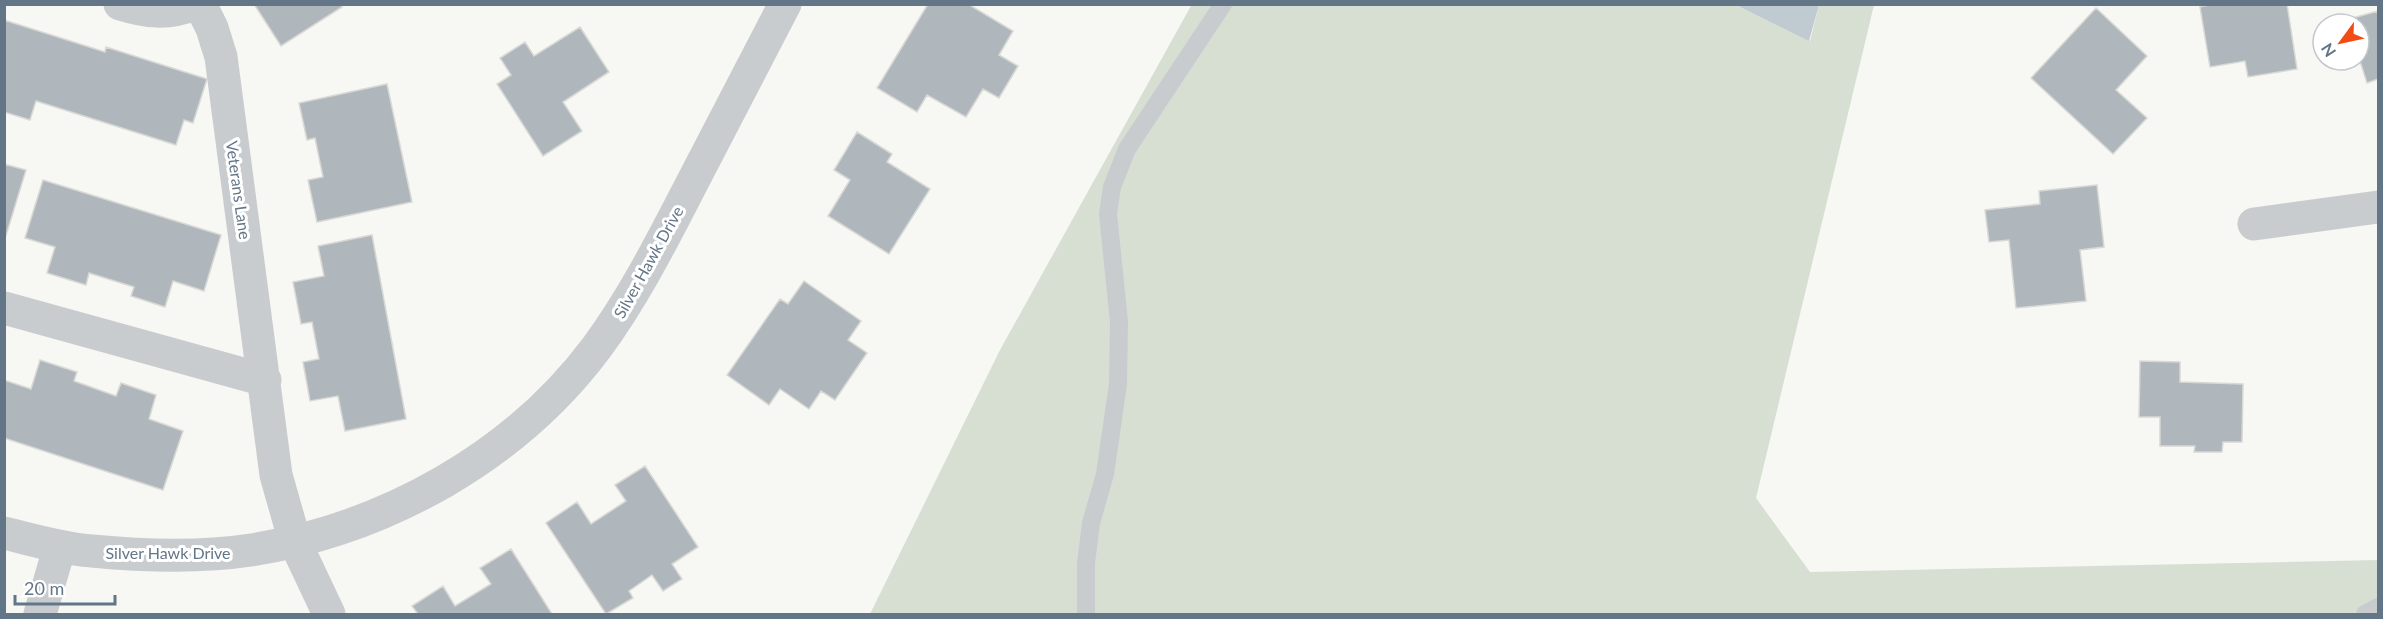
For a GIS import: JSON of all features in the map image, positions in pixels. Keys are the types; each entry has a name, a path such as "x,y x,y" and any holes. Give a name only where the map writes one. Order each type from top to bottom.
{"street":[{"path":"120,4 143,11 168,12 194,4"},
{"name":"Veterans Lane","path":"200,4 212,28 221,57 276,475 295,542 329,615"},
{"name":"Silver Hawk Drive","path":"4,533 60,546 137,554 248,551 295,542 367,519 436,485 512,437 551,401 596,348 633,295 784,4"},
{"path":"2254,224 2379,207"},
{"path":"4,308 265,380"},
{"path":"40,615 60,546"}],"lane":[{"path":"1086,615 1086,563 1091,523 1105,474 1118,384 1119,322 1108,214 1112,187 1127,148 1223,4"},
{"path":"2365,615 2379,607"}],"shaded area":[{"path":"1192,4 1736,5 1810,41 1819,5 1874,5 1756,498 1810,572 2378,560 2378,614 870,614 1000,350"},
{"path":"1736,5 1819,5 1809,41"}],"building":[{"path":"254,4 340,4 342,7 281,46"},
{"path":"928,4 968,4 1013,31 999,55 1018,66 999,98 983,89 966,117 927,95 917,112 877,88"},
{"path":"2213,4 2287,4 2297,69 2248,77 2245,61 2210,67 2200,7"},
{"path":"2096,8 2147,56 2116,90 2147,118 2113,154 2031,78"},
{"path":"2378,11 2378,79 2367,83 2363,72 2371,72 2371,13"},
{"path":"4,20 105,52 106,47 207,79 193,123 184,120 176,145 36,101 30,120 4,112"},
{"path":"580,27 609,72 563,102 582,131 543,156 497,84 511,75 500,58 525,42 534,56"},
{"path":"387,84 412,202 317,222 308,180 323,177 315,138 307,140 299,103"},
{"path":"857,132 892,154 887,162 930,189 889,254 828,216 850,180 834,170"},
{"path":"4,164 26,170 4,242"},
{"path":"43,180 221,235 204,291 173,281 165,307 131,296 134,287 89,273 86,285 47,273 55,247 25,238"},
{"path":"2097,185 2104,247 2080,250 2086,301 2016,308 2009,240 1989,242 1985,210 2040,204 2039,191"},
{"path":"372,235 406,419 345,431 338,396 310,401 303,362 319,359 312,322 301,324 293,282 324,276 318,246"},
{"path":"804,281 861,321 848,340 867,353 835,400 821,391 809,409 780,389 769,405 727,375 780,299 788,304"},
{"path":"40,360 77,372 74,381 116,396 121,383 156,395 149,419 183,431 163,490 4,438 4,380 31,389"},
{"path":"2140,361 2180,362 2180,382 2243,384 2242,442 2223,442 2222,452 2194,452 2195,446 2160,446 2160,417 2139,417"},
{"path":"645,466 698,547 672,564 682,579 663,591 652,575 629,591 633,598 606,614 546,523 577,502 591,524 626,501 615,485"},
{"path":"511,549 552,614 418,614 412,606 443,586 455,606 491,584 480,568"}]}
